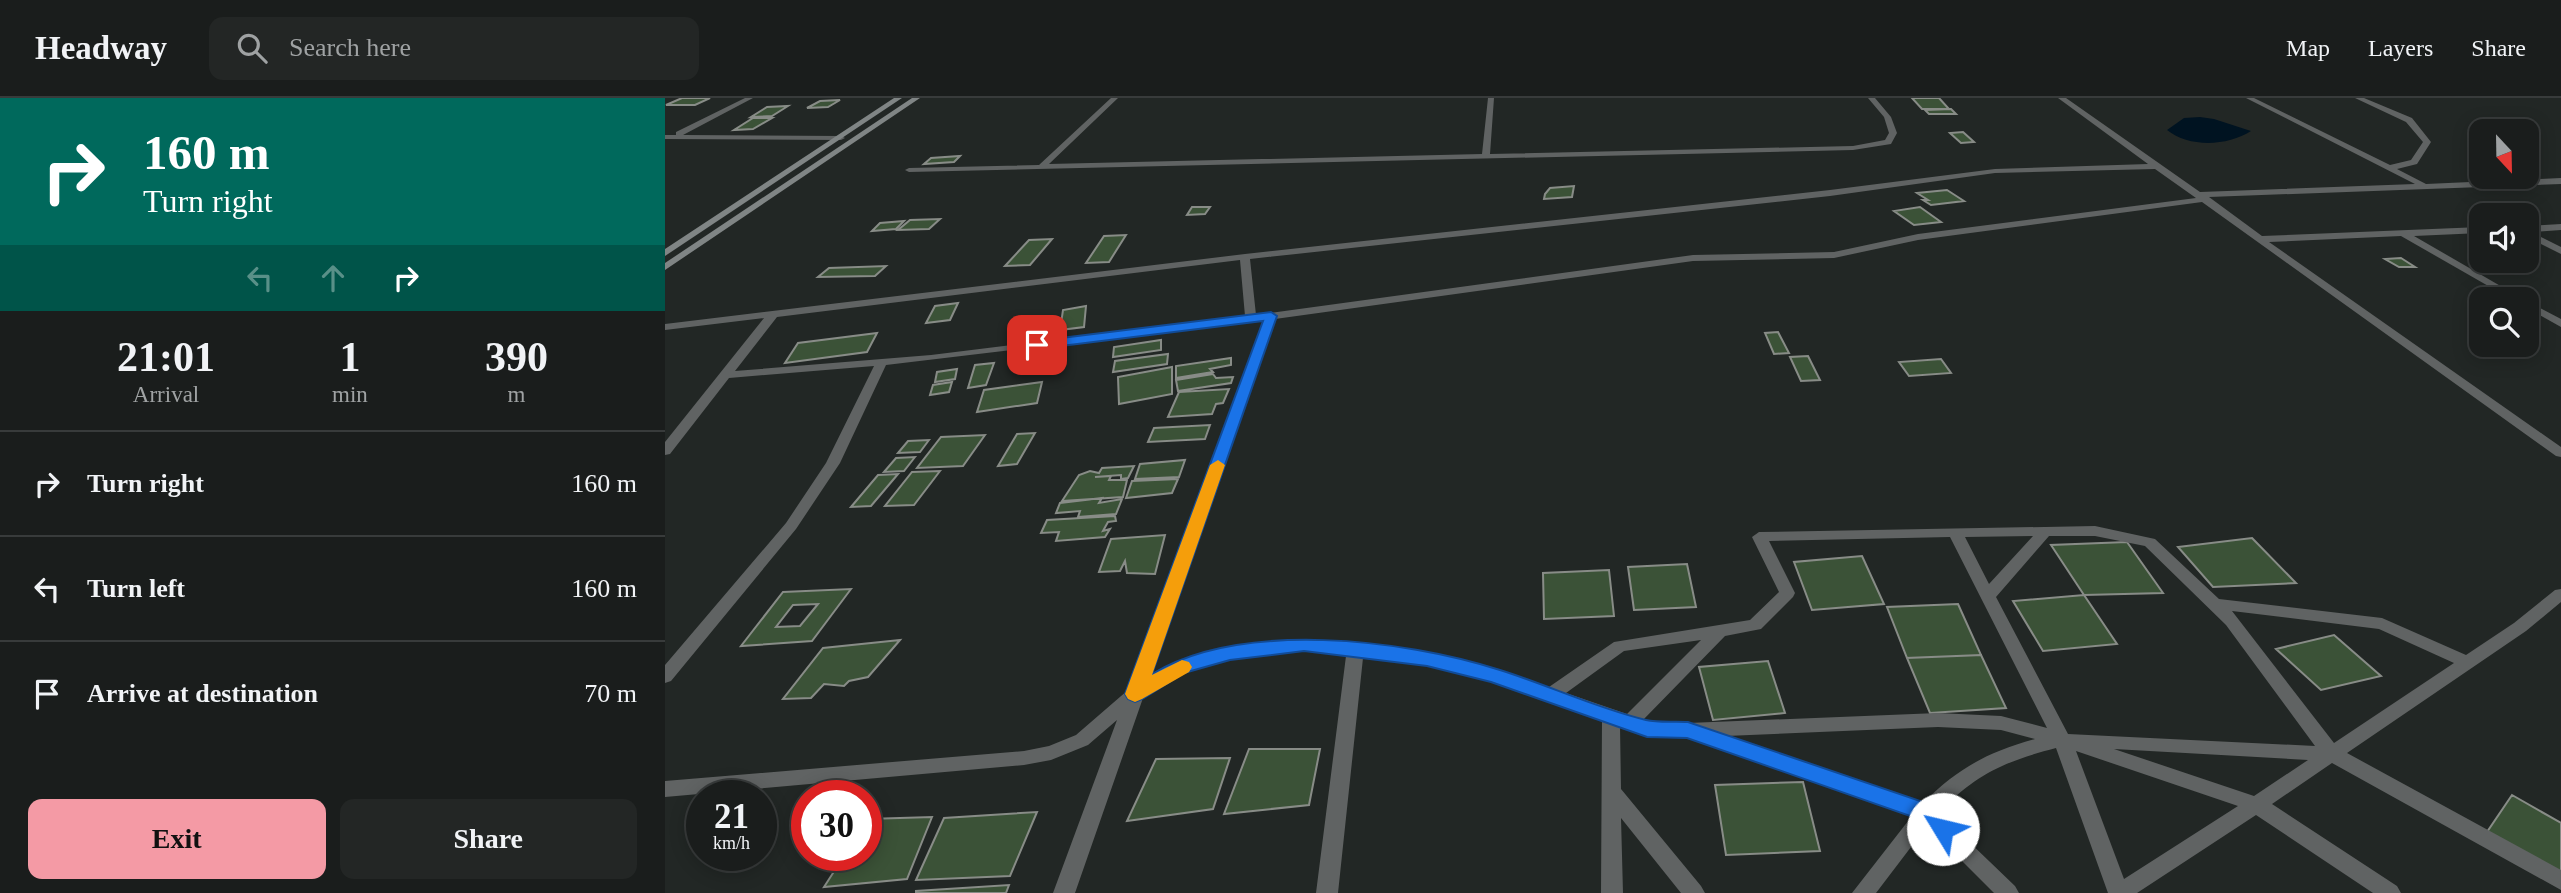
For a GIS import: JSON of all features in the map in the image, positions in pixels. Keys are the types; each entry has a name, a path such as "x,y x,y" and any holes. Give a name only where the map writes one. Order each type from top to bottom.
{"street":[{"path":"668,138 750,98"},
{"path":"665,253 899,98"},
{"path":"665,267 917,98"},
{"path":"1041,167 1115,98"},
{"path":"1486,157 1491,98"},
{"path":"909,170 1877,145 1888,142 1893,133 1887,117 1871,98"},
{"path":"2061,98 2561,453"},
{"path":"2249,98 2424,186"},
{"path":"2358,98 2409,120 2427,142 2414,162 2389,169"},
{"path":"668,138 841,138"},
{"path":"665,327 1245,257 1830,193 1995,171 2159,166"},
{"path":"2544,181 2561,189"},
{"path":"725,375 882,362 1271,316 1693,258 1834,255 1918,237 2203,197 2561,181"},
{"path":"2539,230 2561,227"},
{"path":"2262,239 2469,231"},
{"path":"2403,234 2497,287"},
{"path":"2539,238 2561,251"},
{"path":"1245,257 1251,318"},
{"path":"2539,311 2561,324"},
{"path":"665,451 774,313"},
{"path":"1064,893 1271,316"},
{"path":"665,677 791,526 833,463 882,362"},
{"path":"1551,695 1620,646 1755,625 1787,593 1759,537 2095,531 2150,542 2232,621 2332,754 2561,881"},
{"path":"1988,596 2045,532"},
{"path":"1955,533 2061,739 2119,893 2257,804 2520,627 2561,594"},
{"path":"2215,604 2382,624 2467,662"},
{"path":"1612,893 1611,791 1620,719 1720,631"},
{"path":"665,789 1038,756 1082,740 1135,694 1177,668 1230,653 1304,645 1427,659 1494,675 1647,729 1688,730 1938,720 2001,723 2061,739 2257,804 2391,893"},
{"path":"1327,893 1355,650"},
{"path":"1688,730 1927,813 2008,893"},
{"path":"1863,893 1927,813 1971,772 2019,750 2061,739 2332,754"},
{"path":"1611,791 1694,893"}],"water":[{"path":"2200,117 2251,131 2231,140 2209,143 2186,140 2167,130 2184,118"}],"building":[{"path":"682,98 710,98 695,105 666,105"},
{"path":"1912,98 1939,98 1949,109 1922,109"},
{"path":"840,100 828,107 807,108 820,101"},
{"path":"788,106 772,116 751,117 767,107"},
{"path":"1951,109 1956,114 1929,114 1925,110"},
{"path":"753,118 772,118 753,129 734,130"},
{"path":"1963,132 1974,142 1961,143 1950,133"},
{"path":"960,156 954,162 924,164 931,158"},
{"path":"1574,186 1572,197 1544,199 1550,188"},
{"path":"1947,190 1964,201 1931,205 1917,193"},
{"path":"1192,207 1210,207 1205,214 1187,215"},
{"path":"1920,207 1941,222 1914,225 1894,211"},
{"path":"940,219 929,229 898,230 910,220"},
{"path":"904,221 896,229 872,231 880,223"},
{"path":"1126,235 1109,262 1086,263 1104,236"},
{"path":"1052,239 1030,265 1005,266 1029,240"},
{"path":"2401,258 2415,267 2399,267 2385,259"},
{"path":"886,266 875,276 818,277 829,268"},
{"path":"958,303 950,320 926,323 935,306"},
{"path":"1086,306 1084,327 1060,330 1063,310"},
{"path":"1778,332 1789,353 1774,354 1765,333"},
{"path":"877,333 867,352 785,363 798,343"},
{"path":"1161,340 1161,350 1113,357 1114,347"},
{"path":"1168,354 1167,364 1113,372 1115,361"},
{"path":"1808,356 1820,380 1801,381 1790,357"},
{"path":"1231,358 1231,365 1210,369 1213,372 1176,378 1176,366"},
{"path":"1941,359 1951,373 1909,376 1899,362"},
{"path":"994,363 986,385 968,388 975,365"},
{"path":"1172,367 1172,394 1119,404 1118,377"},
{"path":"957,369 955,379 935,382 937,372"},
{"path":"1213,374 1216,378 1233,377 1231,383 1178,391 1176,380"},
{"path":"952,382 949,392 930,395 933,385"},
{"path":"1042,382 1037,403 977,412 984,390"},
{"path":"1229,389 1223,403 1216,404 1212,414 1168,417 1179,392"},
{"path":"1210,425 1205,439 1148,442 1154,428"},
{"path":"1035,433 1017,464 998,466 1017,434"},
{"path":"985,435 963,466 917,468 941,437"},
{"path":"929,440 920,452 898,453 908,441"},
{"path":"915,457 904,471 884,472 896,458"},
{"path":"1185,460 1179,477 1135,479 1140,464"},
{"path":"1134,466 1128,478 1121,479 1121,475 1095,477 1111,476 1109,480 1127,480 1123,497 1062,501 1079,475 1090,471 1099,473 1102,468"},
{"path":"940,471 914,505 885,506 912,472"},
{"path":"898,474 871,506 851,507 878,475"},
{"path":"1178,479 1172,493 1126,498 1132,481"},
{"path":"1102,498 1099,503 1122,499 1116,514 1078,517 1080,511 1056,513 1060,503"},
{"path":"1115,516 1116,521 1108,522 1103,531 1110,529 1105,537 1056,541 1059,532 1041,533 1047,520"},
{"path":"1165,535 1155,574 1127,573 1125,561 1120,571 1099,572 1111,539"},
{"path":"2252,538 2296,583 2213,587 2178,547"},
{"path":"2127,542 2163,593 2084,595 2051,545"},
{"path":"1862,556 1884,604 1812,610 1794,562"},
{"path":"1687,564 1696,607 1634,610 1628,567"},
{"path":"1609,570 1614,616 1544,619 1543,573"},
{"path":"851,589 812,641 741,646 783,592","holes":["818,604 800,626 776,627 793,605"]},
{"path":"2084,595 2117,644 2043,651 2013,601"},
{"path":"1958,604 1981,655 1907,658 1887,607"},
{"path":"2334,635 2381,676 2321,690 2276,649"},
{"path":"900,640 868,677 849,681 844,686 824,684 811,698 783,699 823,648"},
{"path":"1981,655 2006,708 1930,713 1907,658"},
{"path":"1768,661 1785,713 1713,720 1699,667"},
{"path":"1249,749 1320,749 1309,805 1224,814"},
{"path":"1230,758 1213,809 1127,821 1156,759"},
{"path":"1803,782 1820,851 1726,855 1715,785"},
{"path":"2512,795 2561,823 2561,881 2483,838"},
{"path":"1037,812 1010,876 916,880 944,818"},
{"path":"932,817 907,879 824,887 834,871 882,871 882,819"},
{"path":"1009,885 1006,893 916,893 916,891"}],"slow traffic":[{"path":"1182,667 1135,694 1218,465"}],"route":[{"path":"1037,345 1271,316 1135,694 1177,668 1230,653 1304,645 1427,659 1494,675 1647,729 1688,730 1927,813 1943,829"}]}
